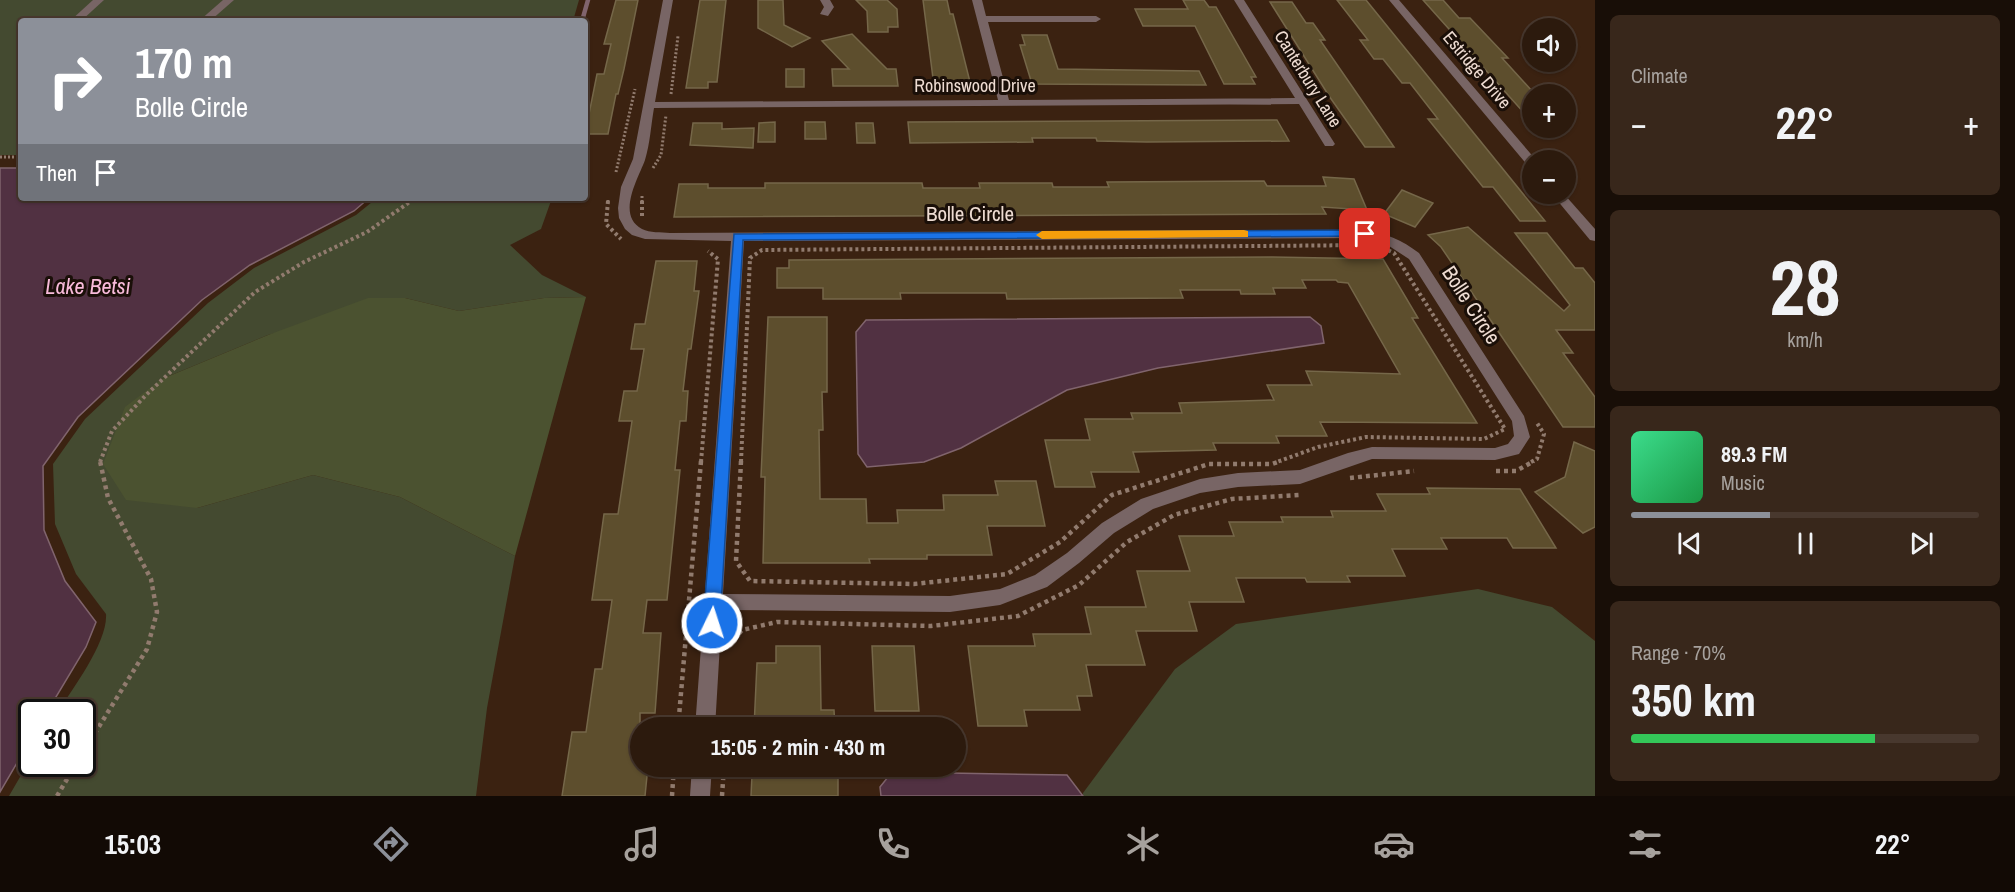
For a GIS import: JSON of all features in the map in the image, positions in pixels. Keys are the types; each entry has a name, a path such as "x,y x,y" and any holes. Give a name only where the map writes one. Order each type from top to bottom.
{"street":[{"path":"78,18 99,0"},
{"path":"208,18 229,0"},
{"name":"Bolle Circle","path":"668,0 639,159 630,180 623,216 628,226 645,235 738,237 1365,234 1383,237 1400,245 1414,256 1519,420 1522,437 1513,449 1495,454 1372,453 1348,459 1300,477 1238,480 1200,486 1147,504 1108,528 1073,558 1041,581 1000,597 950,604 713,602"},
{"path":"825,0 829,7 825,14"},
{"path":"977,0 1004,103"},
{"name":"Canterbury Lane","path":"1239,0 1329,144"},
{"name":"Estridge Drive","path":"1394,0 1522,151"},
{"path":"982,19 1096,19"},
{"name":"Robinswood Drive","path":"649,105 1302,101"},
{"path":"1568,204 1590,226 1595,237"},
{"path":"706,717 738,237"},
{"path":"700,796 701,777"}],"path":[{"path":"669,93 678,35"},
{"path":"614,178 636,83"},
{"path":"652,171 662,155 665,119"},
{"path":"0,158 18,158"},
{"path":"642,186 642,219"},
{"path":"609,196 606,224 616,236 630,244"},
{"path":"96,731 147,649 157,612 151,579 108,498 100,462 112,431 146,395 255,292 304,262 367,232 411,201"},
{"path":"1377,245 1394,253 1505,429 1484,439 1366,437 1318,447 1272,464 1209,464 1112,495 1060,542 1007,574 914,584 750,580 736,561 750,258 762,250 1377,245"},
{"path":"679,717 718,259 711,252 701,249"},
{"path":"1492,471 1516,471 1537,459 1544,434 1531,415"},
{"path":"1347,479 1399,471 1422,471"},
{"path":"729,656 729,645 742,630 777,622 931,626 1018,616 1079,585 1127,542 1174,515 1232,499 1296,496 1306,492"},
{"path":"57,796 68,777"},
{"path":"672,796 673,777"},
{"path":"722,796 723,777"}],"green space":[{"path":"0,0 579,0 574,18 18,18 18,155 0,155"},
{"path":"373,201 551,201 541,229 510,245 542,275 586,297 544,298 459,311 405,298 268,335 162,379 197,508 313,475 400,497 515,556 487,708 476,796 9,796 20,777 96,777 96,699 66,699 96,651 105,625 106,614 76,574 55,524 53,464 85,419 208,303 254,268 356,215"},
{"path":"586,297 515,556 400,497 313,475 197,508 126,500 103,464 125,407 162,379 268,335 368,298 405,298 459,311 544,298"},
{"path":"1478,589 1552,607 1595,641 1595,796 1083,796 1175,669 1236,624"}],"water":[{"name":"Lake Betsi","path":"0,168 18,168 18,201 366,201 354,211 250,265 202,300 78,417 43,466 44,530 65,581 96,622 86,647 55,699 18,699 18,761 0,792"},
{"path":"1310,317 1321,326 1324,343 1158,368 1067,390 961,448 924,462 867,467 858,454 856,332 866,320"},
{"path":"966,773 1067,775 1083,796 881,796 880,787 888,777 966,777"}],"building":[{"path":"616,0 638,0 608,134 588,134 588,119 597,74 604,74 611,44 604,44"},
{"path":"700,0 726,0 717,82 708,82 708,88 686,88"},
{"path":"758,0 783,0 784,25 810,38 792,47 758,28"},
{"path":"856,0 887,0 897,9 898,27 888,27 888,32 868,32 867,11"},
{"path":"923,0 947,0 950,14 953,14 971,86 934,86"},
{"path":"1183,0 1204,0 1209,7 1216,7 1256,77 1251,77 1255,84 1224,84 1195,26 1143,26 1135,9 1188,9"},
{"path":"1337,0 1366,0 1522,193 1522,204 1531,204 1545,221 1520,221 1493,187 1483,187 1428,119 1438,119 1410,83 1402,83 1383,59 1374,59 1360,40 1368,40"},
{"path":"1423,0 1443,0 1459,18 1470,18 1508,58 1502,58 1526,84 1522,84 1522,111"},
{"path":"1270,2 1292,2 1306,23 1313,23 1325,40 1320,40 1394,147 1365,147 1329,96"},
{"path":"852,34 887,69 896,69 898,86 833,86 832,69 849,69 822,41"},
{"path":"1022,35 1047,35 1058,69 1199,71 1206,85 1032,84 1020,45 1025,45"},
{"path":"786,69 804,69 804,87 786,87"},
{"path":"1277,120 1289,141 1147,142 1097,141 1096,138 1032,138 1033,142 910,143 908,122"},
{"path":"775,122 775,142 758,142 759,123"},
{"path":"805,122 825,122 826,139 805,139"},
{"path":"693,123 722,123 722,129 754,128 753,148 690,145"},
{"path":"856,123 873,123 875,143 857,143"},
{"path":"1323,177 1354,179 1367,210 1322,207 1326,214 674,217 679,184 708,184 708,188 765,188 765,183 922,183 923,188 980,188 979,183 1052,183 1053,187 1109,187 1107,182 1264,181 1267,186 1326,186"},
{"path":"1402,190 1433,203 1415,227 1384,214"},
{"path":"1468,227 1564,311 1570,305 1515,233 1547,233 1575,268 1583,268 1595,283 1595,330 1556,330 1573,353 1563,353 1595,397 1595,427 1563,427 1441,247 1428,235"},
{"path":"1272,257 1383,259 1418,318 1412,318 1477,423 1320,422 1327,436 1276,436 1279,443 1213,443 1216,450 1133,452 1139,472 1091,472 1095,487 1055,487 1045,440 1090,440 1085,419 1133,419 1131,413 1182,413 1179,403 1274,400 1267,385 1312,385 1306,371 1400,374 1348,283 1336,280 1302,280 1306,288 1273,288 1275,294 1241,294 1240,290 1180,290 1183,298 1007,299 1006,293 900,293 901,299 823,299 823,288 777,288 777,268 789,268 789,260"},
{"path":"656,261 697,261 694,291 699,291 683,391 688,391 686,421 680,421 675,470 680,470 667,600 647,600 643,633 661,633 655,713 640,713 640,717 630,717 630,777 647,777 645,796 562,796 572,732 586,732 595,669 602,669 612,600 592,600 604,514 618,514 632,421 619,421 624,391 637,391 644,349 631,349 635,324 645,324"},
{"path":"768,317 827,317 827,392 822,392 823,430 819,430 820,499 866,499 867,523 898,523 897,510 944,510 943,495 998,495 995,481 1036,481 1045,526 987,526 992,555 927,555 927,559 869,559 870,563 763,563 765,477 761,477"},
{"path":"1574,442 1595,451 1595,527 1583,533 1535,492 1565,477"},
{"path":"1427,488 1520,489 1556,548 1513,548 1507,538 1441,538 1447,549 1392,549 1405,576 1347,576 1350,582 1307,582 1305,578 1236,578 1244,602 1189,602 1197,631 1136,631 1145,665 1086,665 1092,696 1077,696 1080,710 1024,710 1027,726 978,726 968,646 1035,646 1033,634 1091,634 1085,607 1146,607 1137,571 1190,571 1179,536 1234,536 1229,522 1283,522 1281,517 1333,517 1331,511 1386,511 1377,494 1430,494"},
{"path":"776,646 820,646 821,710 834,710 834,717 755,717 757,663 776,663"},
{"path":"872,646 914,646 919,711 875,711"},
{"path":"752,777 838,777 838,796 751,796"}],"waterway":[{"path":"583,18 588,0"}],"slow traffic":[{"path":"1042,235 1244,234"}],"route":[{"path":"712,623 738,237 1365,234"}]}
